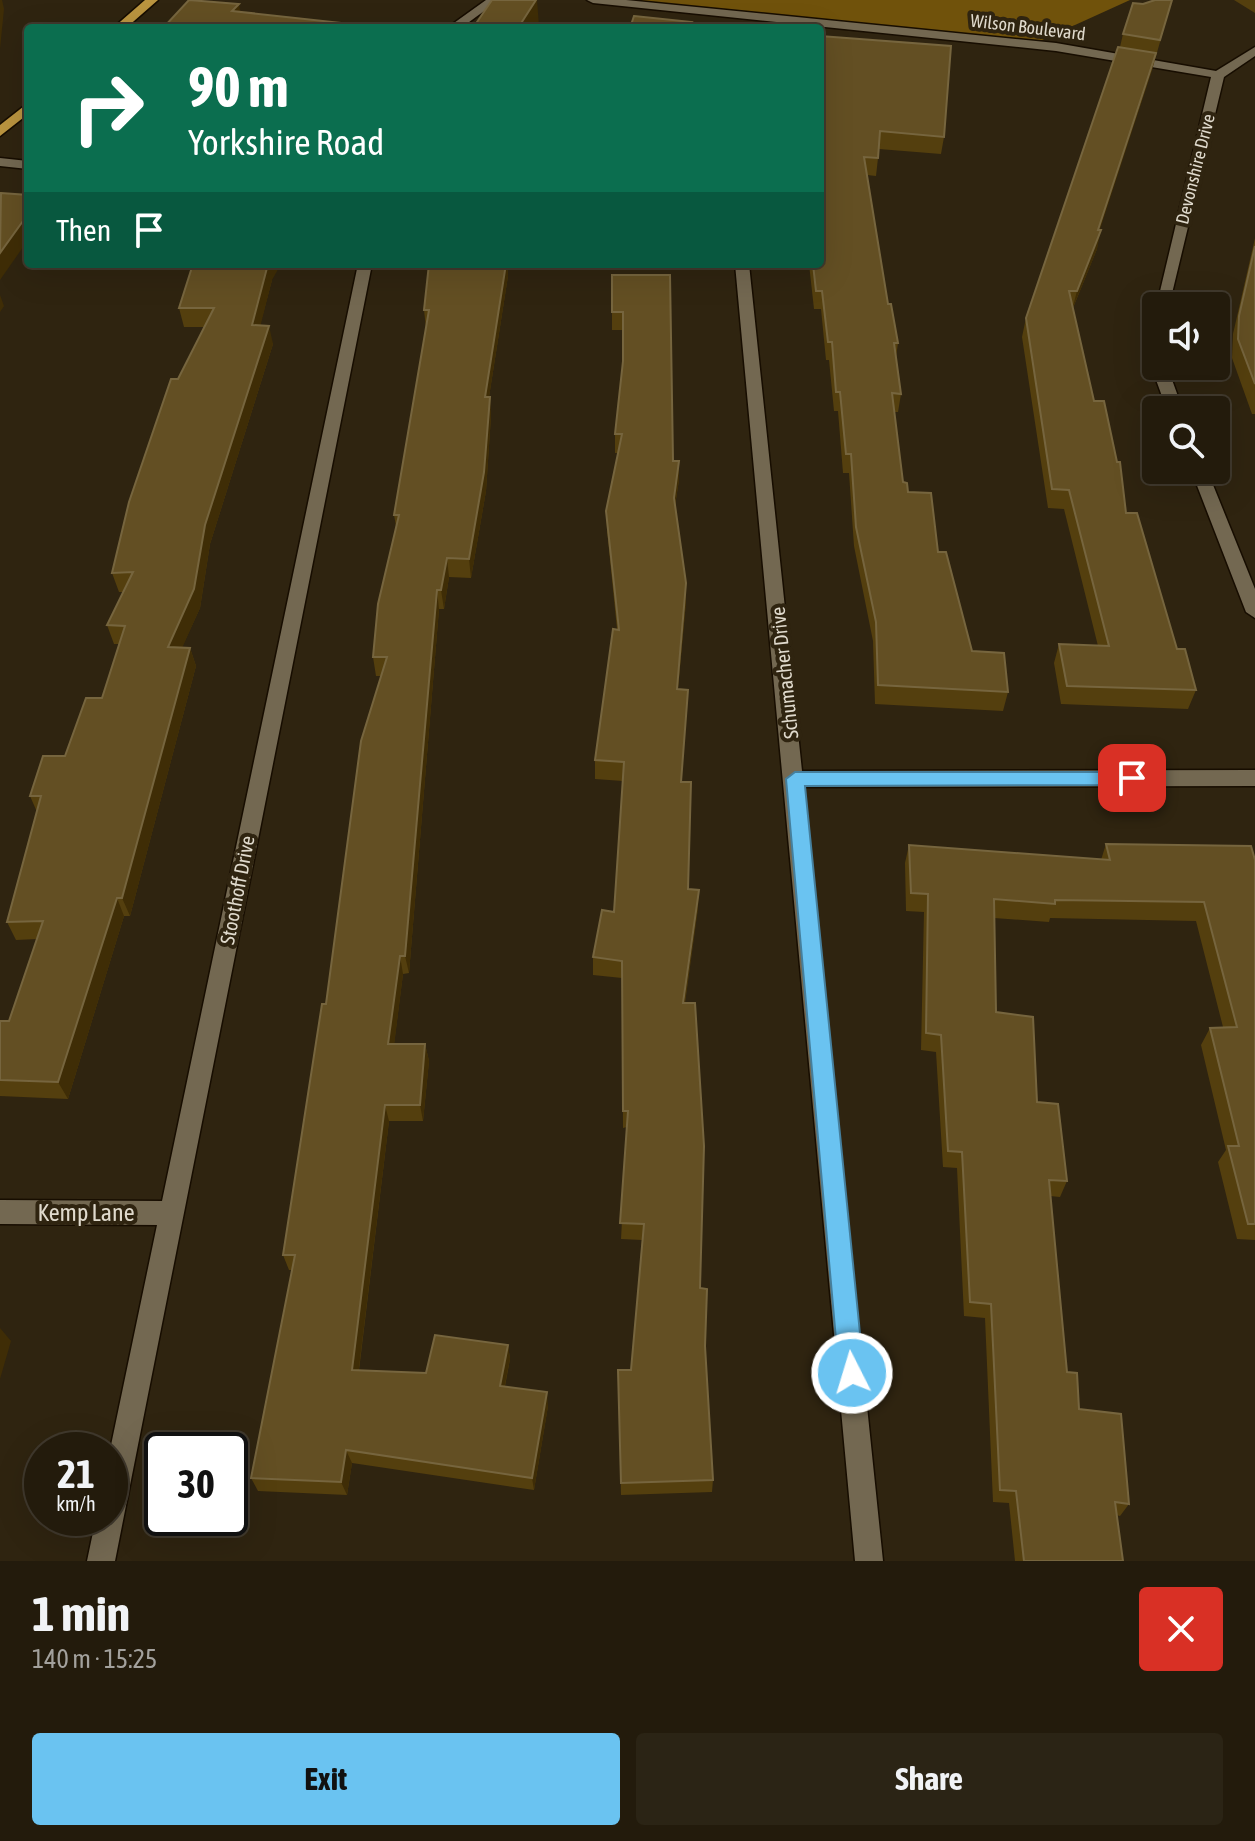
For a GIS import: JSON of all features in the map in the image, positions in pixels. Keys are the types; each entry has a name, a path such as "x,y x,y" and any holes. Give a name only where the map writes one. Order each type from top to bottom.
{"main road":[{"path":"124,24 152,0"},
{"path":"0,132 24,111"}],"street":[{"path":"459,24 493,0"},
{"name":"Wilson Boulevard","path":"593,0 1056,47 1218,75"},
{"path":"1218,75 1255,51"},
{"name":"Devonshire Drive","path":"1165,292 1218,75"},
{"path":"0,162 24,165"},
{"name":"Stoothoff Drive","path":"127,1432 364,268"},
{"name":"Schumacher Drive","path":"742,268 795,779 869,1561"},
{"path":"1205,484 1255,612"},
{"path":"795,779 1255,778"},
{"name":"Kemp Lane","path":"0,1212 172,1213"},
{"name":"Stoothoff Drive","path":"101,1561 106,1536"}],"shaded area":[{"path":"593,0 1130,0 1031,45"}],"building":[{"path":"189,0 239,4 232,11 351,24 167,24"},
{"path":"492,0 536,0 521,24 476,24"},
{"path":"1172,0 1160,40 1123,34 1133,3"},
{"path":"634,16 692,22 691,24 631,24"},
{"path":"824,36 951,46 944,137 880,131 878,158 864,157 888,304 891,304 898,343 894,343 901,394 892,393 903,482 907,483 908,492 931,493 938,552 946,552 972,651 1004,653 1008,692 878,685 876,622 856,527 851,454 846,454 840,392 836,392 832,342 828,342 822,291 816,291 813,268 824,268"},
{"path":"1118,47 1156,53 1098,230 1101,230 1077,291 1069,291 1094,401 1104,401 1117,462 1120,462 1126,513 1137,513 1177,649 1185,649 1196,690 1067,686 1059,644 1109,646 1069,490 1052,489 1026,318"},
{"path":"1,193 24,195 24,220 0,253"},
{"path":"1255,246 1255,384 1238,339 1239,316"},
{"path":"192,268 267,268 252,325 269,326 205,525 194,589 168,647 190,648 122,898 117,898 58,1082 0,1080 0,1021 9,1021 43,921 7,922 41,796 30,796 43,756 65,756 86,698 102,698 125,626 107,625 133,572 112,573 129,502 171,379 178,379 214,308 179,308"},
{"path":"429,268 505,268 485,397 490,397 484,472 469,559 447,558 441,590 437,590 405,956 400,956 388,1044 425,1044 420,1105 385,1105 352,1370 426,1373 435,1335 508,1345 500,1386 547,1392 532,1478 346,1450 341,1482 251,1478 295,1255 283,1255 322,1004 326,1004 361,741 387,657 373,657 378,604 399,515 394,515 429,310 424,310"},
{"path":"612,275 670,275 673,461 679,461 674,498 686,583 677,689 688,690 681,782 691,782 688,889 699,890 683,1003 695,1003 704,1146 700,1288 707,1289 705,1346 713,1480 621,1483 618,1370 631,1370 644,1224 620,1223 628,1111 623,1111 622,961 593,957 602,910 614,912 624,762 595,760 613,629 619,630 606,511 622,434 615,434 623,361 623,312 612,312"},
{"path":"1106,844 1251,846 1255,860 1255,1224 1248,1224 1228,1146 1239,1146 1210,1028 1237,1027 1204,902 1055,900 1055,904 994,899 996,1012 1033,1017 1037,1102 1058,1104 1067,1181 1049,1180 1067,1372 1077,1373 1079,1409 1121,1414 1129,1504 1115,1502 1123,1561 1024,1561 1016,1491 1000,1490 991,1304 970,1302 962,1152 948,1151 941,1035 926,1033 928,894 911,893 909,845 1110,860"}],"route":[{"path":"852,1373 795,779 1132,778"}]}
